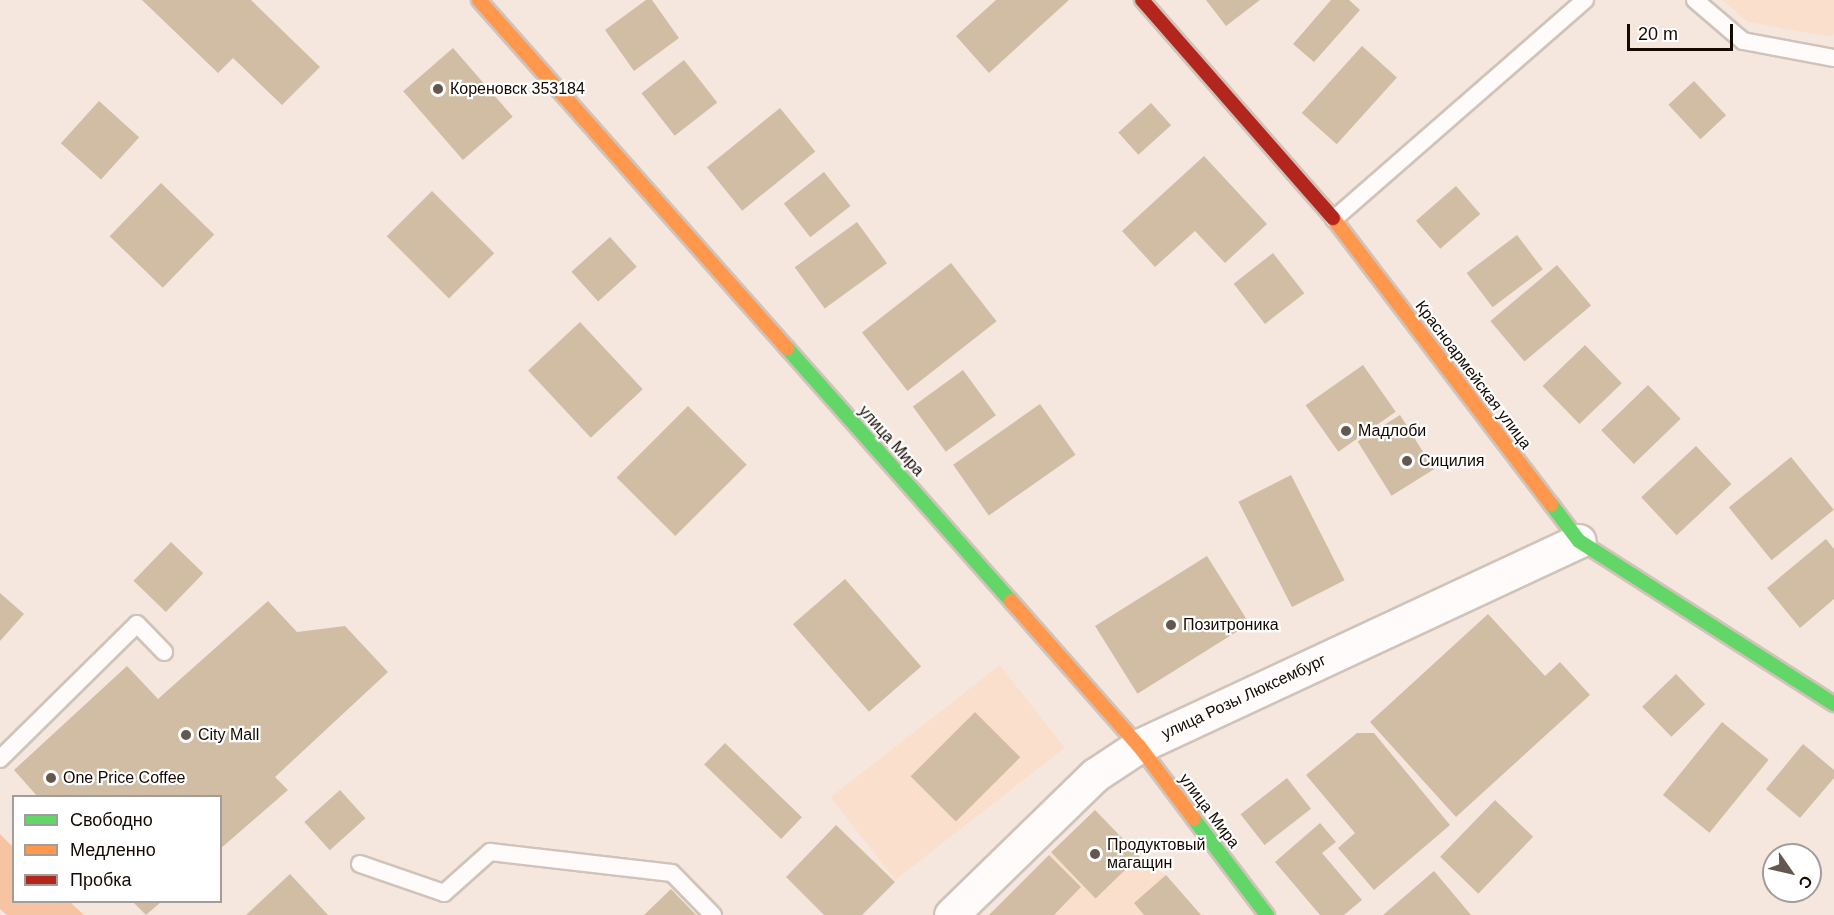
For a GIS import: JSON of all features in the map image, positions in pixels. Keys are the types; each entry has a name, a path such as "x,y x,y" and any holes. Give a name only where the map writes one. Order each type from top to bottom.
{"street":[{"name":"улица Мира","path":"479,0 1139,746 1267,915"},
{"name":"Красноармейская улица","path":"1142,0 1334,219 1579,541 1834,704"},
{"name":"улица Розы Люксембург","path":"951,915 1095,775 1139,746 1579,541"}],"lane":[{"path":"1334,219 1585,0"},
{"path":"1695,0 1743,41 1834,58"},
{"path":"0,759 137,624 164,652"},
{"path":"360,864 444,893 490,852 672,873 713,915"}],"shaded area":[{"path":"1722,0 1834,0 1834,34 1830,37 1748,22"},
{"path":"1000,665 1065,748 895,880 831,797"},
{"path":"1095,810 1139,856 1166,875 1201,915 989,915"},
{"path":"0,834 12,846 12,903 71,903 84,915 7,915 0,909"}],"building":[{"path":"142,0 251,0 320,67 282,105 233,58 218,73"},
{"path":"646,0 652,0 679,38 634,71 605,30"},
{"path":"996,0 1069,0 989,73 956,36"},
{"path":"1206,0 1260,0 1226,26"},
{"path":"1331,0 1349,0 1360,10 1314,62 1293,44"},
{"path":"1362,46 1397,77 1337,144 1302,113"},
{"path":"453,48 513,117 463,160 403,91"},
{"path":"684,60 717,103 675,136 641,93"},
{"path":"1694,81 1726,115 1700,139 1668,105"},
{"path":"99,101 139,137 101,179 61,143"},
{"path":"1151,103 1171,125 1138,155 1118,132"},
{"path":"780,108 815,152 742,211 707,167"},
{"path":"1204,156 1267,224 1225,263 1195,231 1155,267 1122,231"},
{"path":"824,172 850,206 810,237 784,203"},
{"path":"161,183 214,234 163,288 110,236"},
{"path":"1456,186 1480,214 1440,249 1416,221"},
{"path":"432,191 494,253 449,298 387,236"},
{"path":"857,222 887,263 825,309 795,267"},
{"path":"1517,235 1543,269 1493,307 1467,273"},
{"path":"610,237 637,267 598,302 571,272"},
{"path":"1273,253 1304,293 1265,324 1234,284"},
{"path":"951,263 997,321 908,391 862,333"},
{"path":"1557,265 1591,306 1524,362 1490,321"},
{"path":"580,322 643,389 591,438 528,370"},
{"path":"1585,345 1622,383 1579,424 1543,386"},
{"path":"1363,365 1396,412 1338,452 1306,405"},
{"path":"963,370 996,415 946,452 913,406"},
{"path":"1648,385 1681,419 1634,464 1601,430"},
{"path":"1040,404 1076,455 989,516 953,465"},
{"path":"688,406 747,465 675,536 617,477"},
{"path":"1400,415 1434,469 1392,496 1358,441"},
{"path":"1696,446 1731,484 1677,535 1641,497"},
{"path":"1791,457 1834,510 1772,560 1729,507"},
{"path":"1291,475 1345,580 1292,607 1238,502"},
{"path":"1826,539 1834,549 1834,599 1800,628 1767,588"},
{"path":"171,542 203,573 166,612 133,581"},
{"name":"Позитроника","path":"1207,556 1249,624 1137,694 1095,626"},
{"path":"845,579 921,667 869,712 793,624"},
{"path":"0,593 24,614 0,641"},
{"name":"City Mall","path":"268,601 297,632 345,626 388,672 275,777 288,790 222,847 222,795 36,795 14,770 127,666 158,699"},
{"path":"1488,614 1545,676 1560,662 1590,695 1456,817 1370,722"},
{"path":"1676,674 1705,704 1671,737 1642,707"},
{"path":"975,712 1020,757 956,822 911,776"},
{"path":"1722,722 1769,760 1709,833 1663,795"},
{"path":"1357,733 1374,733 1450,825 1374,890 1338,848 1355,833 1306,775"},
{"path":"725,743 802,817 781,839 704,765"},
{"path":"1803,744 1834,770 1834,778 1800,818 1766,789"},
{"path":"1287,778 1311,809 1265,845 1241,814"},
{"path":"340,790 365,818 330,850 304,822"},
{"path":"1495,800 1533,837 1478,894 1440,857"},
{"name":"Продуктовый магащин","path":"1095,810 1139,856 1096,898 1051,852"},
{"path":"1320,823 1336,842 1322,853 1362,900 1344,915 1320,915 1275,862"},
{"path":"836,825 895,882 862,915 824,915 786,877"},
{"path":"1049,855 1081,887 1054,915 989,915"},
{"path":"1434,871 1471,915 1383,915"},
{"path":"290,874 328,915 246,915"},
{"path":"1166,875 1201,915 1144,915 1134,903"},
{"path":"671,889 696,915 644,915"},
{"path":"134,903 160,903 146,915"}],"traffic: fast":[{"path":"787,348 1011,601"},
{"path":"1551,504 1579,541 1834,704"},
{"path":"1194,819 1267,915"}],"traffic: slow":[{"path":"479,0 787,348"},
{"path":"1333,218 1551,504"},
{"path":"1011,601 1139,746 1194,819"}],"traffic: jam":[{"path":"1142,0 1333,218"}],"place":[{"name":"Кореновск 353184","path":"438,89"},
{"name":"Мадлоби","path":"1346,431"},
{"name":"Сицилия","path":"1407,461"},
{"name":"Позитроника","path":"1171,625"},
{"name":"City Mall","path":"186,735"},
{"name":"One Price Coffee","path":"51,778"},
{"name":"Продуктовый магащин","path":"1095,854"}]}
